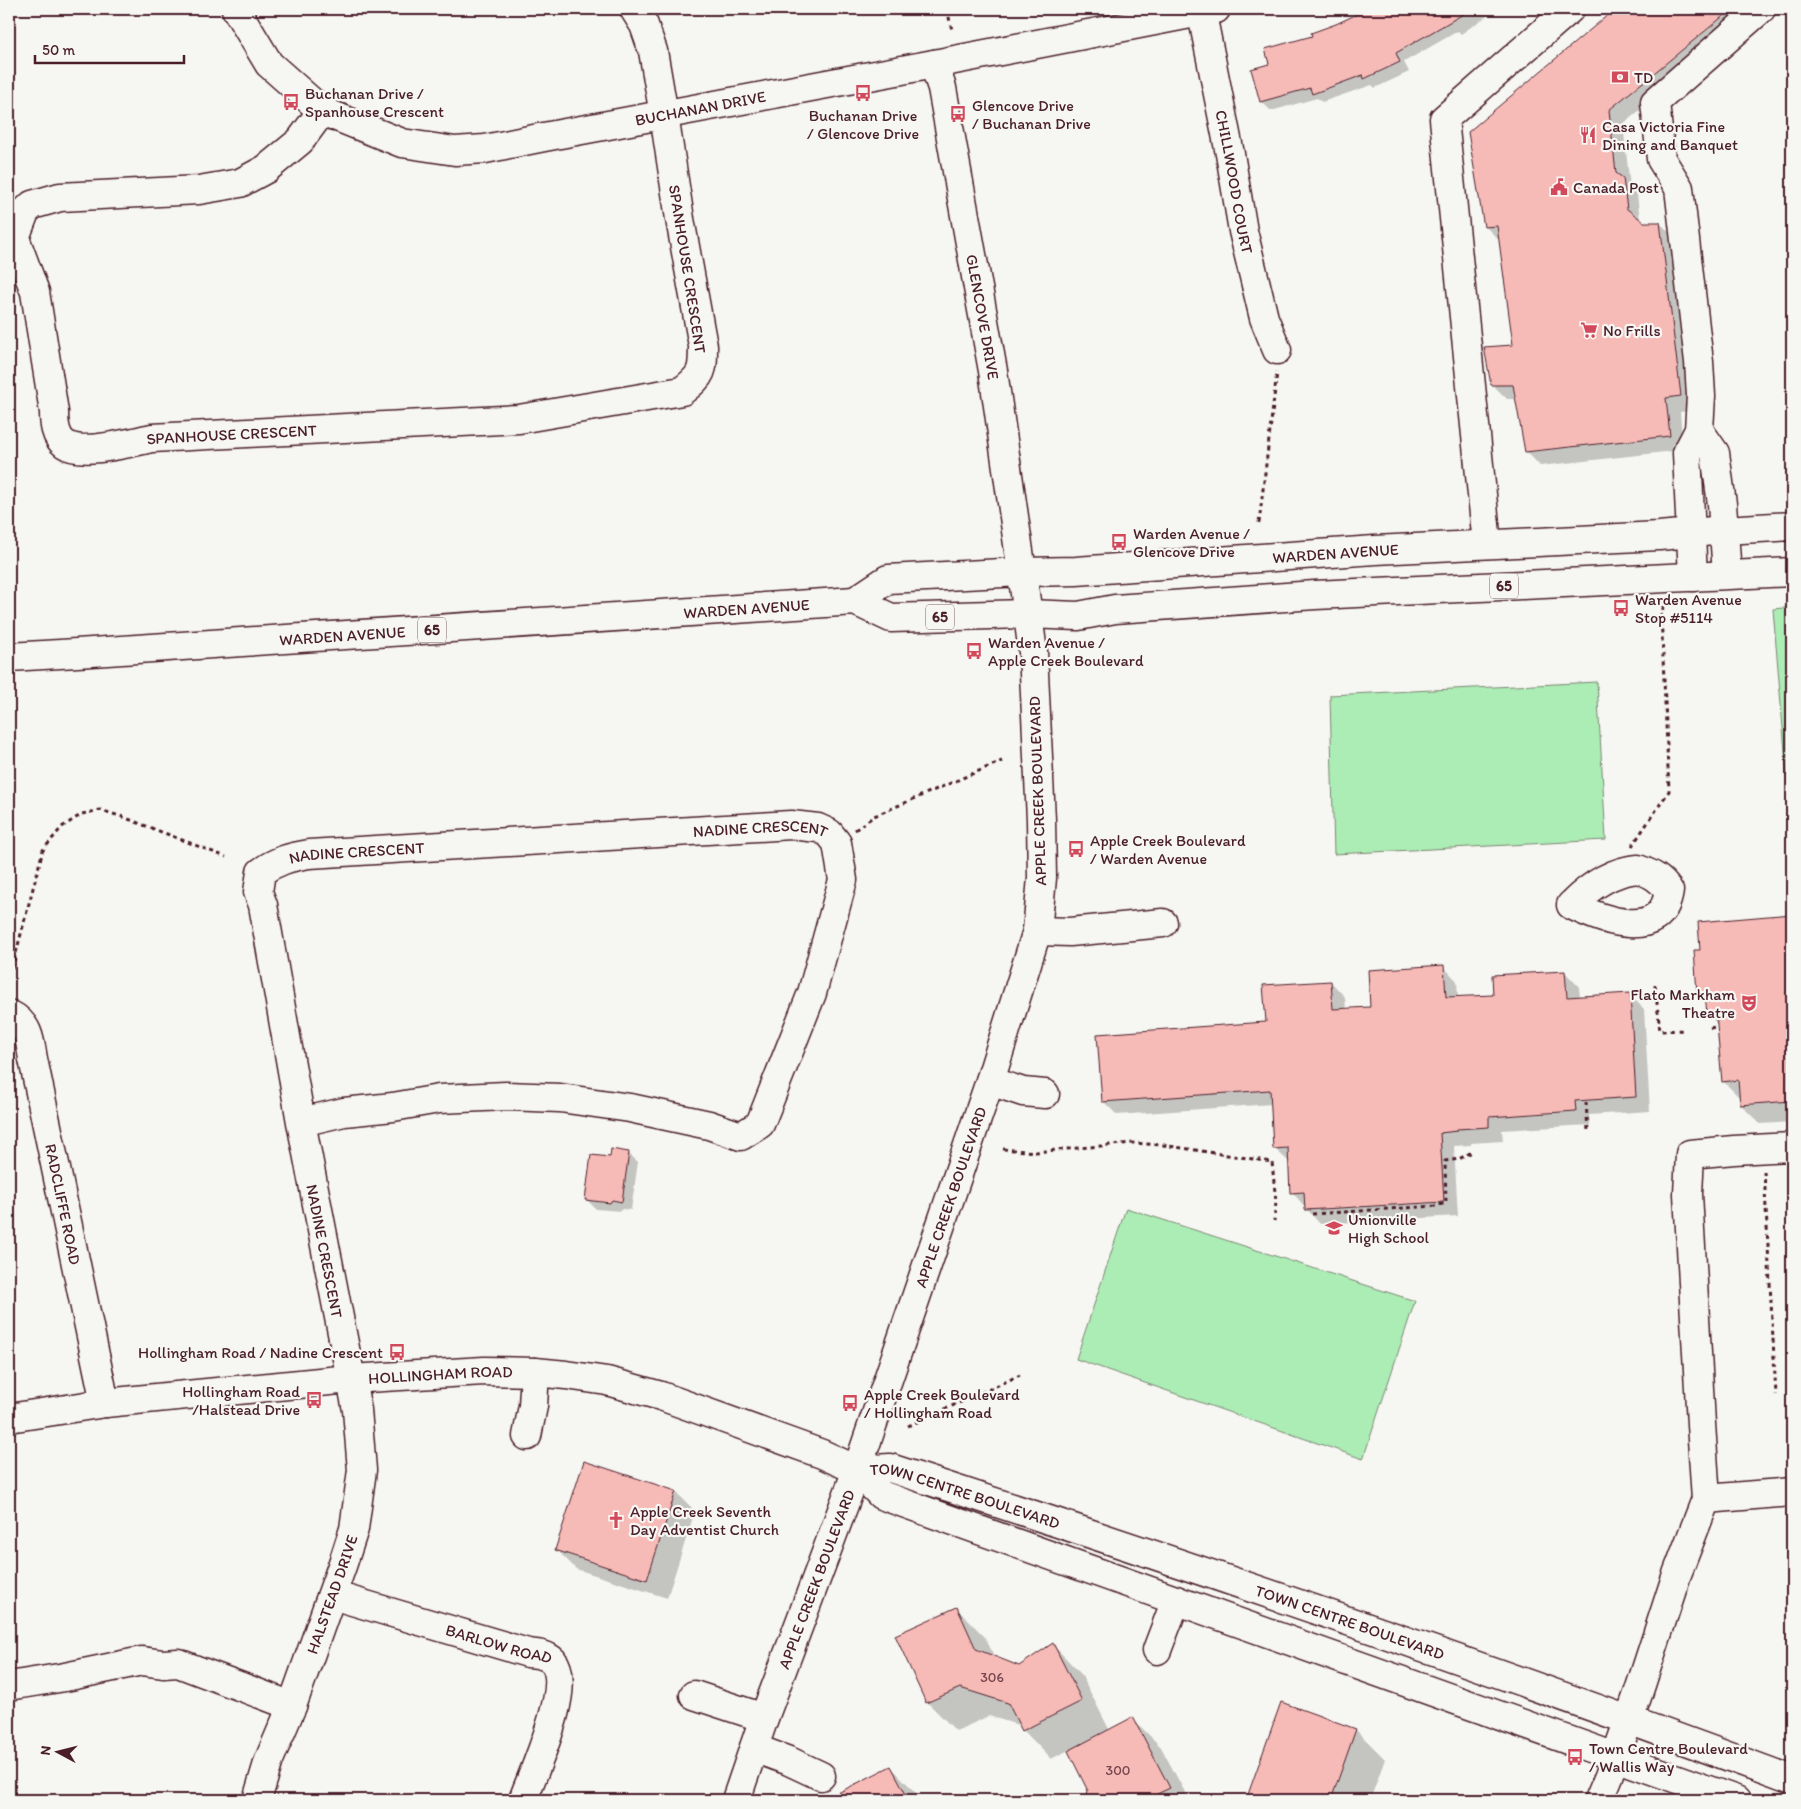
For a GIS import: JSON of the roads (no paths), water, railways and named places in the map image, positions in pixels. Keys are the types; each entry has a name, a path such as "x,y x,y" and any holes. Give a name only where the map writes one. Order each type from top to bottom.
{"street":[{"name":"BUCHANAN DRIVE","path":"236,9 268,64 322,111 402,143 455,151 485,149 934,64 1206,10"},
{"path":"634,9 644,24 653,51 664,115"},
{"path":"1487,544 1444,119 1570,9"},
{"path":"1693,577 1687,453 1699,430 1701,396 1679,188 1661,160 1655,102 1761,9"},
{"name":"CHILLWOOD COURT","path":"1206,10 1243,231 1264,318 1277,350"},
{"name":"GLENCOVE DRIVE","path":"934,64 943,98 993,371 1022,572"},
{"name":"SPANHOUSE CRESCENT","path":"322,111 300,141 266,169 240,183 200,190 60,196 32,205 25,212 15,238 35,292 54,412 54,427 64,444 75,448 94,448 152,438 518,419 682,391 695,381 703,367 703,346 680,219 664,115"},
{"path":"1699,430 1715,453 1722,504 1727,574"},
{"name":"WARDEN AVENUE","path":"855,601 888,579 1076,571 1792,526"},
{"name":"APPLE CREEK BOULEVARD","path":"736,1800 764,1718 857,1470 990,1081 1036,931 1042,878 1041,820 1032,652 1022,572"},
{"name":"WARDEN AVENUE","path":"9,656 106,652 855,601 891,618 1028,614 1078,616 1115,609 1315,595 1792,572"},
{"name":"NADINE CRESCENT","path":"301,1122 344,1112 393,1107 439,1099 506,1096 560,1098 639,1110 709,1125 741,1136 760,1124 812,993 843,880 836,843 829,833 818,828 791,824 309,854 287,858 271,864 261,872 258,892 263,905 301,1122 350,1380"},
{"path":"1036,931 1070,932 1163,923"},
{"name":"RADCLIFFE ROAD","path":"9,1014 23,1024 30,1037 105,1403"},
{"path":"990,1081 1023,1092 1045,1094"},
{"path":"1599,1800 1616,1757 1677,1574 1706,1499 1688,1194 1690,1154 1792,1147"},
{"name":"HOLLINGHAM ROAD","path":"9,1418 105,1403 350,1380 484,1371 535,1372 607,1381 661,1396 822,1454 857,1470"},
{"path":"527,1436 534,1406 535,1372"},
{"name":"HALSTEAD DRIVE","path":"257,1800 269,1760 292,1706 354,1529 362,1470 358,1420 350,1380"},
{"name":"TOWN CENTRE BOULEVARD","path":"857,1470 890,1468 1161,1556 1629,1719 1792,1780"},
{"name":"TOWN CENTRE BOULEVARD","path":"857,1470 881,1495 1736,1800"},
{"path":"1706,1499 1792,1492"},
{"name":"BARLOW ROAD","path":"332,1595 528,1653 546,1656 554,1662 559,1687 555,1714 523,1800"},
{"path":"1157,1650 1176,1600"},
{"path":"9,1686 65,1677 142,1661 163,1664 178,1663 292,1706"},
{"path":"694,1695 764,1718"},
{"path":"754,1748 789,1761 821,1776"}],"place":[{"name":"TD","path":"1620,77"},
{"name":"Buchanan Drive / Glencove Drive","path":"863,93"},
{"name":"Buchanan Drive / Spanhouse Crescent","path":"291,102"},
{"name":"Glencove Drive / Buchanan Drive","path":"958,114"},
{"name":"Casa Victoria Fine Dining and Banquet","path":"1588,135"},
{"name":"Canada Post","path":"1559,187"},
{"name":"No Frills","path":"1589,330"},
{"name":"Warden Avenue / Glencove Drive","path":"1119,542"},
{"name":"Warden Avenue Stop #5114","path":"1621,608"},
{"name":"Warden Avenue / Apple Creek Boulevard","path":"974,651"},
{"name":"Apple Creek Boulevard / Warden Avenue","path":"1076,849"},
{"name":"Flato Markham Theatre","path":"1749,1003"},
{"name":"Unionville High School","path":"1334,1228"},
{"name":"Hollingham Road / Nadine Crescent","path":"397,1352"},
{"name":"Hollingham Road /Halstead Drive","path":"314,1400"},
{"name":"Apple Creek Boulevard / Hollingham Road","path":"850,1403"},
{"name":"Apple Creek Seventh Day Adventist Church","path":"616,1520"},
{"name":"Town Centre Boulevard / Wallis Way","path":"1575,1757"}]}
